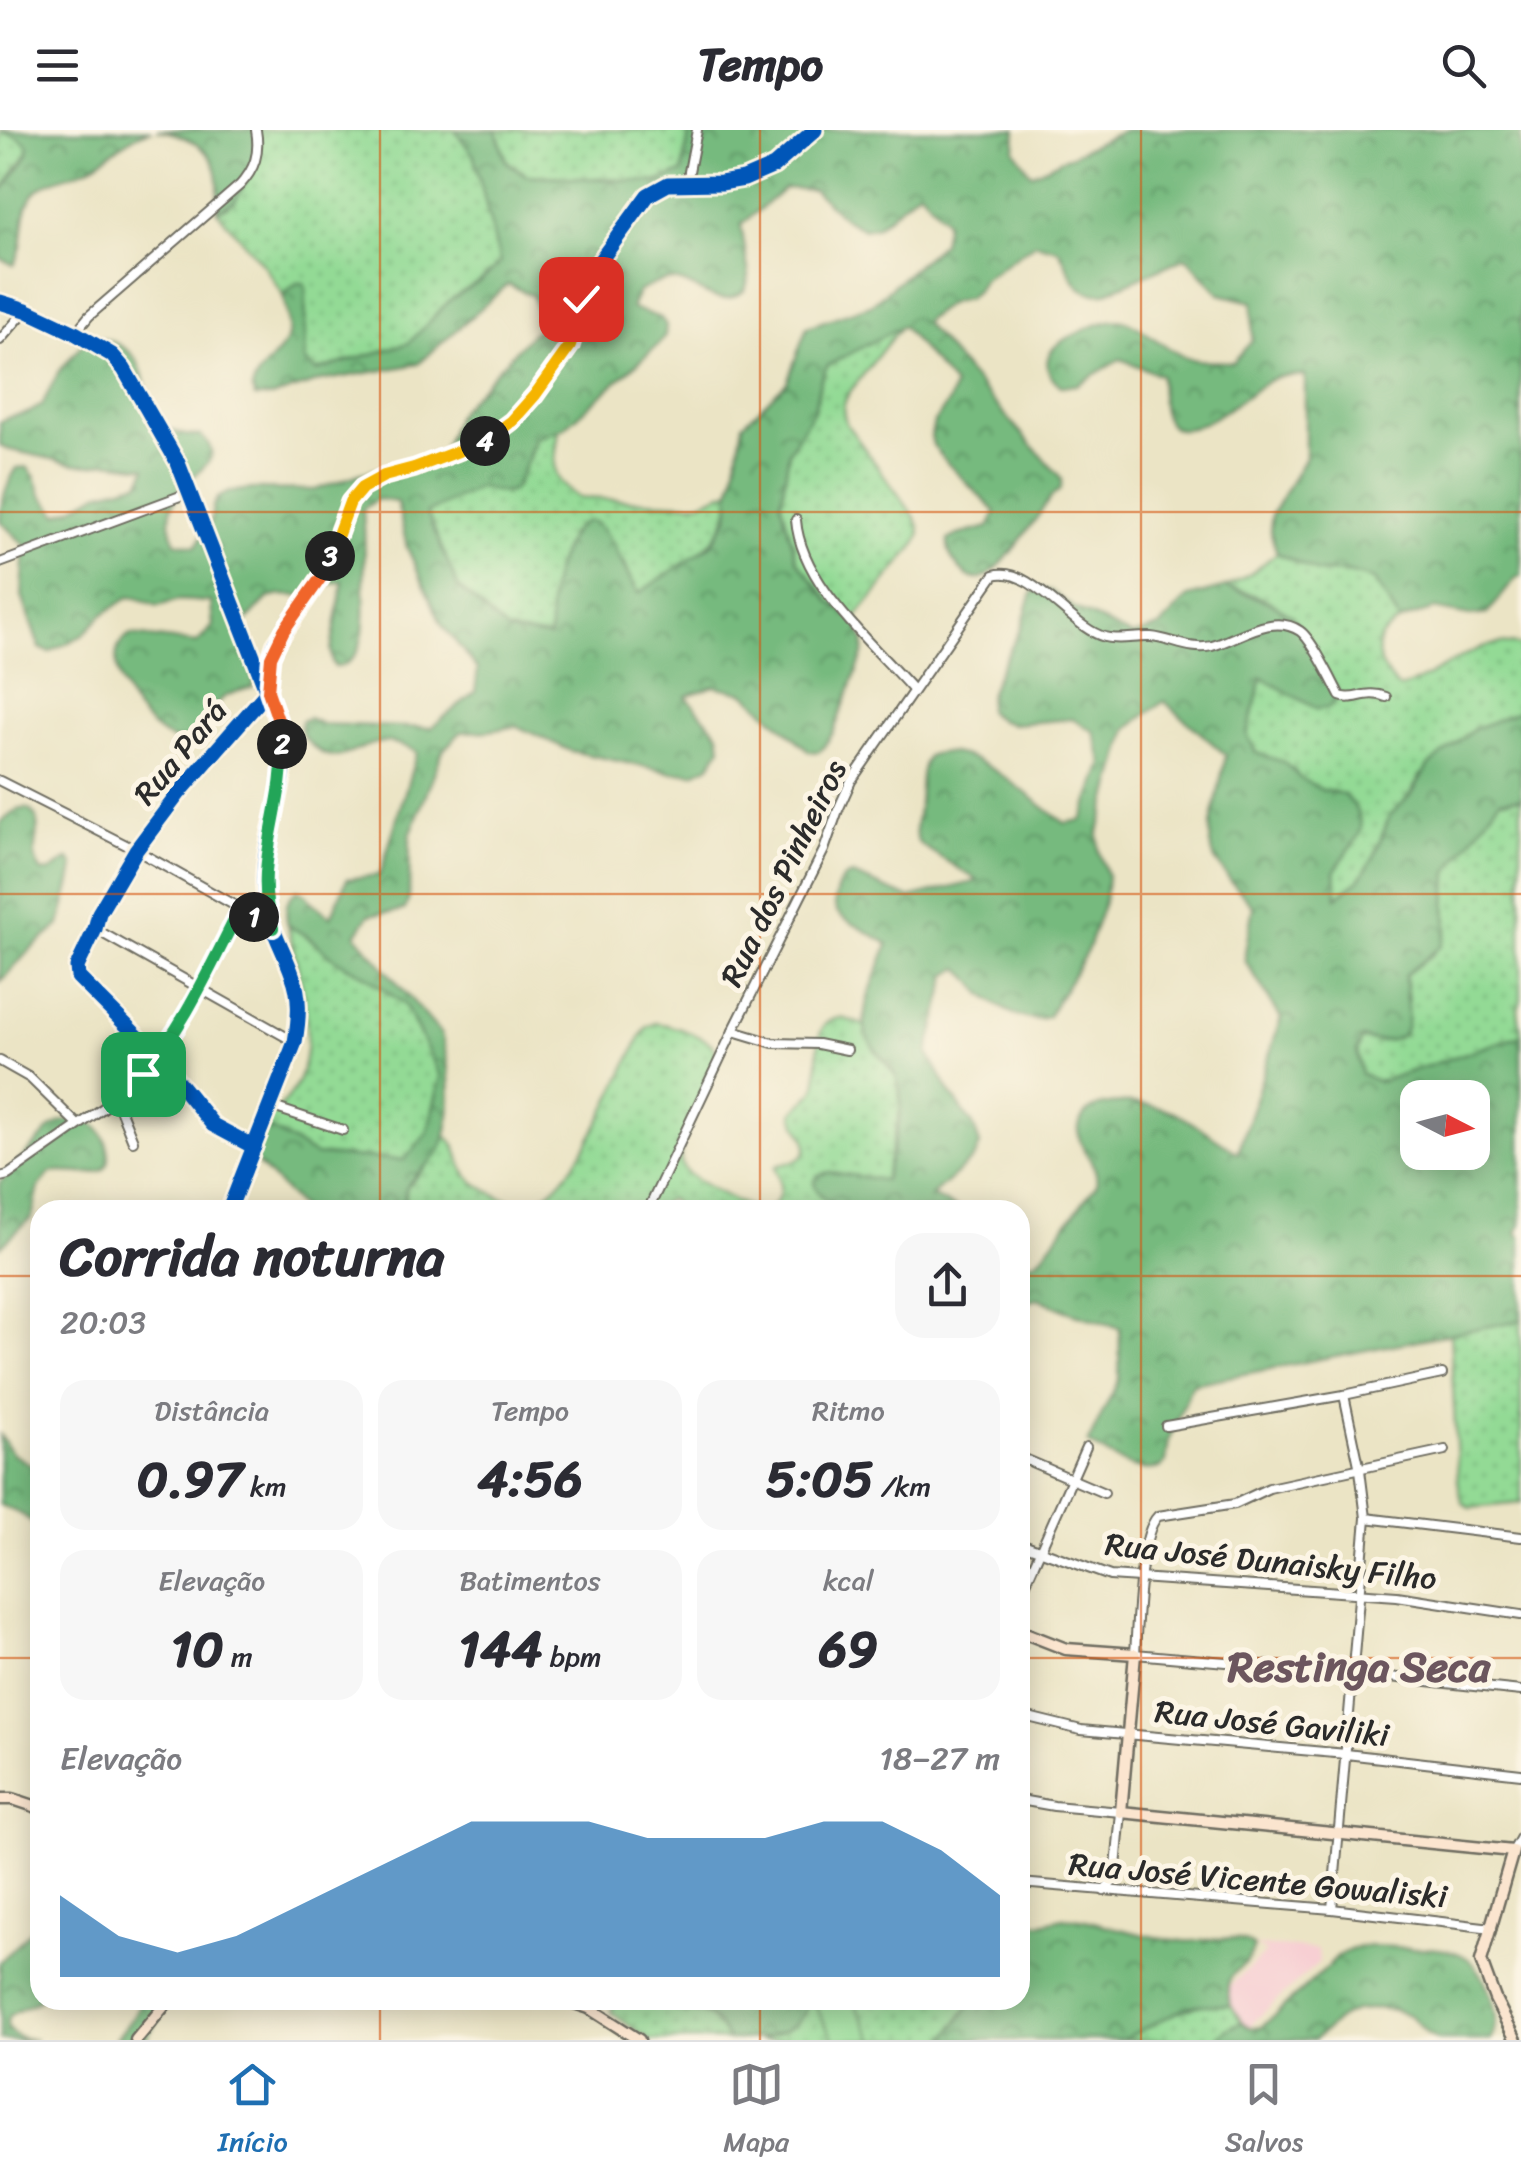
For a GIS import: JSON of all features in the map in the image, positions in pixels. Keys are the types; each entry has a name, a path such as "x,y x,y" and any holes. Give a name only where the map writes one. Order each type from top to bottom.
{"street":[{"path":"76,333 89,316 240,186 254,170 256,130"},
{"path":"687,182 697,130"},
{"path":"268,691 276,645 322,576 350,502 362,488 384,476 486,440 512,421 570,346 590,276 648,195 668,184 744,179 774,166 815,130"},
{"path":"0,302 76,333 112,355 124,368 191,492 278,720 283,771 270,832 264,890 273,928 292,974 298,1022 295,1042 233,1200"},
{"path":"0,340 26,310"},
{"path":"0,563 191,492"},
{"path":"796,520 803,554 832,600 913,690"},
{"name":"Rua dos Pinheiros","path":"653,1200 824,850 851,781 994,575 1004,572 1018,577 1058,603 1089,630 1106,638 1146,636 1194,648 1211,646 1252,629 1282,624 1299,630 1307,638 1340,696 1386,696"},
{"name":"Rua Pará","path":"158,1057 78,977 77,966 98,913 136,850 189,781 268,691"},
{"path":"0,781 136,850 273,928"},
{"path":"0,1177 116,1099 158,1057 240,909"},
{"path":"95,928 295,1042"},
{"path":"733,1032 773,1043 818,1044 847,1050"},
{"path":"158,1057 213,1124 254,1146"},
{"path":"0,1061 30,1078 78,1124"},
{"path":"116,1099 133,1141"},
{"path":"270,1106 343,1130"},
{"path":"1166,1426 1344,1396 1442,1374"},
{"path":"1332,1908 1366,1518 1344,1396"},
{"path":"1030,1574 1086,1447"},
{"path":"1104,1891 1115,1879 1141,1580 1150,1524 1158,1516 1235,1504 1269,1488 1445,1450"},
{"path":"1030,1461 1104,1493"},
{"path":"1366,1518 1521,1536"},
{"name":"Rua José Dunaisky Filho","path":"1030,1548 1110,1576 1397,1596 1521,1615"},
{"path":"1030,1634 1066,1649 1521,1691"},
{"name":"Rua José Gaviliki","path":"1030,1717 1081,1730 1521,1774"},
{"path":"0,1798 30,1805"},
{"path":"1030,1802 1513,1851"},
{"path":"1516,2040 1481,1962 1513,1851 1521,1837"},
{"name":"Rua José Vicente Gowaliski","path":"1030,1883 1332,1908 1492,1928"},
{"path":"136,2040 161,2010"},
{"path":"592,2010 639,2040"}],"shaded area":[{"path":"1254,1946 1318,1949 1319,1962 1245,2030 1225,1990 1266,1952"}],"green space":[{"path":"0,130 20,137 28,144 28,152 0,193"},
{"path":"0,130 152,130 134,137 93,165 36,192 27,205 14,265 0,258 0,193 24,161 28,145"},
{"path":"156,130 255,130 255,165 235,201 217,211 217,174 207,153 183,137"},
{"path":"255,130 455,130 474,156 501,263 450,300 409,343 316,371 304,362 304,284 297,283 283,295 265,267 217,211 228,206"},
{"path":"455,130 496,130 506,161 526,175 656,182 682,173 690,130 1016,130 1015,150 1031,174 1125,130 1521,130 1521,576 1487,614 1470,616 1434,609 1400,621 1374,580 1345,572 1317,572 1277,553 1270,531 1272,514 1305,458 1305,375 1274,378 1203,423 1176,428 1163,411 1160,375 1121,359 1076,385 1061,386 1048,367 1050,353 1060,343 1098,324 1121,320 1186,358 1233,362 1252,341 1253,302 1220,294 1186,257 1105,293 1085,291 1074,281 1058,249 1035,243 982,280 968,298 949,303 923,322 1061,478 1061,489 997,567 980,579 971,578 952,558 948,540 989,527 996,512 933,445 934,422 949,402 954,386 902,326 827,366 814,410 789,451 781,503 797,560 830,602 855,619 864,641 863,655 833,733 818,752 809,751 745,693 714,686 686,696 719,734 721,747 710,765 694,773 670,772 571,751 517,726 461,732 443,750 410,835 409,898 405,909 369,915 356,935 441,1034 450,1094 444,1140 436,1157 407,1187 405,1200 293,1200 253,1159 263,1125 315,1155 404,1160 427,1134 441,1077 405,1005 288,926 286,916 288,901 297,890 331,917 347,879 380,875 417,752 386,742 330,756 303,736 301,721 309,718 322,724 431,728 475,692 478,669 442,625 407,547 397,502 377,499 363,509 364,619 355,655 335,667 332,662 343,581 302,596 268,598 241,627 254,676 253,687 223,698 196,734 180,740 167,737 152,727 127,695 116,659 120,645 132,635 197,643 213,626 211,602 178,600 158,606 129,597 102,615 83,635 49,652 40,648 22,596 25,545 0,521 5,493 17,468 27,467 41,494 58,514 99,493 141,482 146,467 107,462 75,464 6,449 0,445 0,422 42,405 58,373 89,336 122,346 139,364 151,423 185,435 201,436 211,452 206,464 180,490 170,514 175,542 196,546 211,520 213,506 229,492 315,490 442,452 458,412 541,327 533,296 508,284 418,364 320,381 271,397 255,397 252,388 288,335 283,295 297,283 304,283 304,361 316,371 409,343 450,300 500,263 474,156","holes":["785,188 814,190 845,219 864,229 877,226 919,190 946,221 942,243 871,305 807,327 787,382 743,424 729,516 711,545 639,593 599,526 590,521 582,523 567,543 556,569 550,596 550,637 507,631 458,587 427,513 479,487 512,491 535,438 564,428 659,344 666,325 661,318 631,308 639,291 669,280 724,299 745,290 749,276 741,225"]},
{"path":"496,130 690,130 682,173 656,182 526,175 507,161"},
{"path":"901,326 849,393 844,412 847,425 914,516 920,535 855,619 830,602 797,560 781,503 789,451 817,400 827,366"},
{"path":"559,430 555,461 558,476 579,498 689,503 730,490 729,509 713,539 639,593 625,563 571,532 551,589 550,638 507,631 458,587 426,512 479,487 504,493 516,487 535,438"},
{"path":"1277,553 1317,572 1345,572 1374,580 1400,621 1378,643 1385,672 1399,688 1490,645 1521,646 1521,710 1474,729 1420,776 1405,803 1390,815 1374,857 1359,880 1336,897 1335,870 1359,835 1358,814 1336,792 1322,790 1300,778 1293,769 1256,753 1247,734 1262,677 1317,709 1326,671 1281,610 1262,597 1226,587"},
{"path":"1226,587 1272,603 1292,616 1337,690 1336,699 1329,708 1317,709 1262,678 1247,734 1256,753 1284,762 1300,778 1322,790 1343,794 1353,804 1361,828 1335,870 1337,897 1359,880 1374,857 1390,815 1411,795 1428,766 1474,729 1521,710 1521,798 1500,800 1448,872 1447,929 1441,946 1405,975 1407,1016 1402,1034 1381,1041 1362,1039 1357,1051 1361,1074 1379,1082 1521,1035 1521,1225 1517,1232 1521,1239 1521,1320 1192,1384 1169,1439 1166,1462 1152,1469 1123,1463 1088,1443 1119,1379 1120,1328 1038,1298 1030,1301 1030,1262 1042,1256 1096,1185 1095,1169 1079,1135 1084,1116 1107,1104 1137,1104 1166,1110 1238,1153 1281,1018 1246,962 1253,906 1215,860 1210,845 1226,755 1164,701 1128,728 1098,835 1107,875 1105,899 1087,951 1048,1016 1032,1019 1014,1014 988,998 960,968 948,975 928,1053 973,1125 980,1145 975,1157 931,1196 939,1200 827,1200 814,1182 818,1175 830,1172 884,1180 900,1111 899,1084 869,1040 865,1027 869,996 888,944 839,914 835,898 841,882 853,875 909,898 978,881 918,842 915,833 921,773 927,756 944,752 963,755 1000,774 1065,823 1082,820 1103,764 1094,731 1072,719 1013,724 1001,721 988,712 988,701 1033,592 1051,591 1074,608 1132,636 1160,627 1188,597"},
{"path":"1521,798 1521,1035 1379,1082 1361,1074 1357,1051 1362,1039 1380,1042 1408,1001 1405,975 1433,954 1447,929 1448,872 1500,800"},
{"path":"27,808 37,821 35,854 42,872 51,871 69,859 74,865 73,873 60,925 0,982 0,823 17,810"},
{"path":"288,926 405,1005 441,1077 427,1134 404,1160 315,1155 263,1125 294,1089 306,1051 305,1008"},
{"path":"842,1018 864,1025 873,1047 898,1079 901,1107 884,1181 830,1172 818,1175 814,1182 827,1200 777,1200 780,1190 775,1167 799,1159 806,1148 793,1114 815,1089 820,1035 831,1020"},
{"path":"655,1023 676,1028 712,1045 716,1062 680,1157 689,1174 734,1200 534,1200 547,1194 579,1156 646,1028"},
{"path":"84,1120 97,1127 106,1143 108,1163 100,1171 50,1173 39,1187 36,1200 30,1200 30,1219 0,1247 0,1182 61,1122"},
{"path":"446,1136 455,1146 464,1171 508,1200 405,1200 406,1188 439,1152"},
{"path":"1521,1320 1521,1503 1470,1508 1462,1502 1458,1481 1450,1333"},
{"path":"0,1435 13,1454 30,1464 30,1521 0,1505"},
{"path":"1081,1919 1170,1940 1229,1939 1254,1947 1228,1984 1231,2005 1196,2005 1122,2040 945,2040 966,2010 1030,2010 1030,1965 1036,1948 1030,1946 1030,1922"},
{"path":"30,1931 30,2004 9,2016 7,2022 10,2032 36,2040 0,2040 0,1962"},
{"path":"1368,1946 1442,1950 1471,1961 1494,2006 1496,2023 1491,2040 1438,2040 1411,2016 1375,2008 1343,2016 1314,2040 1215,2040 1242,2022 1251,2028 1262,2027 1339,1956"},
{"path":"1208,2003 1231,2005 1242,2022 1215,2040 1122,2040 1177,2012"},
{"path":"137,2010 164,2010 145,2040 115,2040"},
{"path":"677,2010 805,2010 797,2021 777,2034 729,2040 710,2016"},
{"path":"804,2010 966,2010 945,2040 759,2040 796,2020"},
{"path":"818,2010 858,2010 874,2040 834,2040"},
{"path":"611,2012 702,2013 716,2022 729,2040 649,2040"}],"cycle path":[{"path":"254,1147 213,1125 158,1057 78,977 77,967 99,913 136,850 179,793 268,691 275,645 322,576 350,502 362,488 384,476 486,440 512,421 570,346 589,276 648,195 668,184 744,179 774,166 815,130"},
{"path":"0,302 75,333 112,355 124,369 178,463 278,720 283,773 264,879 272,926 295,982 297,1025 295,1042 233,1200"}],"district":[{"name":"Restinga Seca","path":"1359,1666"}],"route":[{"path":"143,1074 158,1057 199,989 240,909 273,928 264,890 270,832 283,771 283,747 268,691 271,657 284,630 322,576 350,502 362,488 384,476 486,440 512,421 570,346 581,299"}]}
